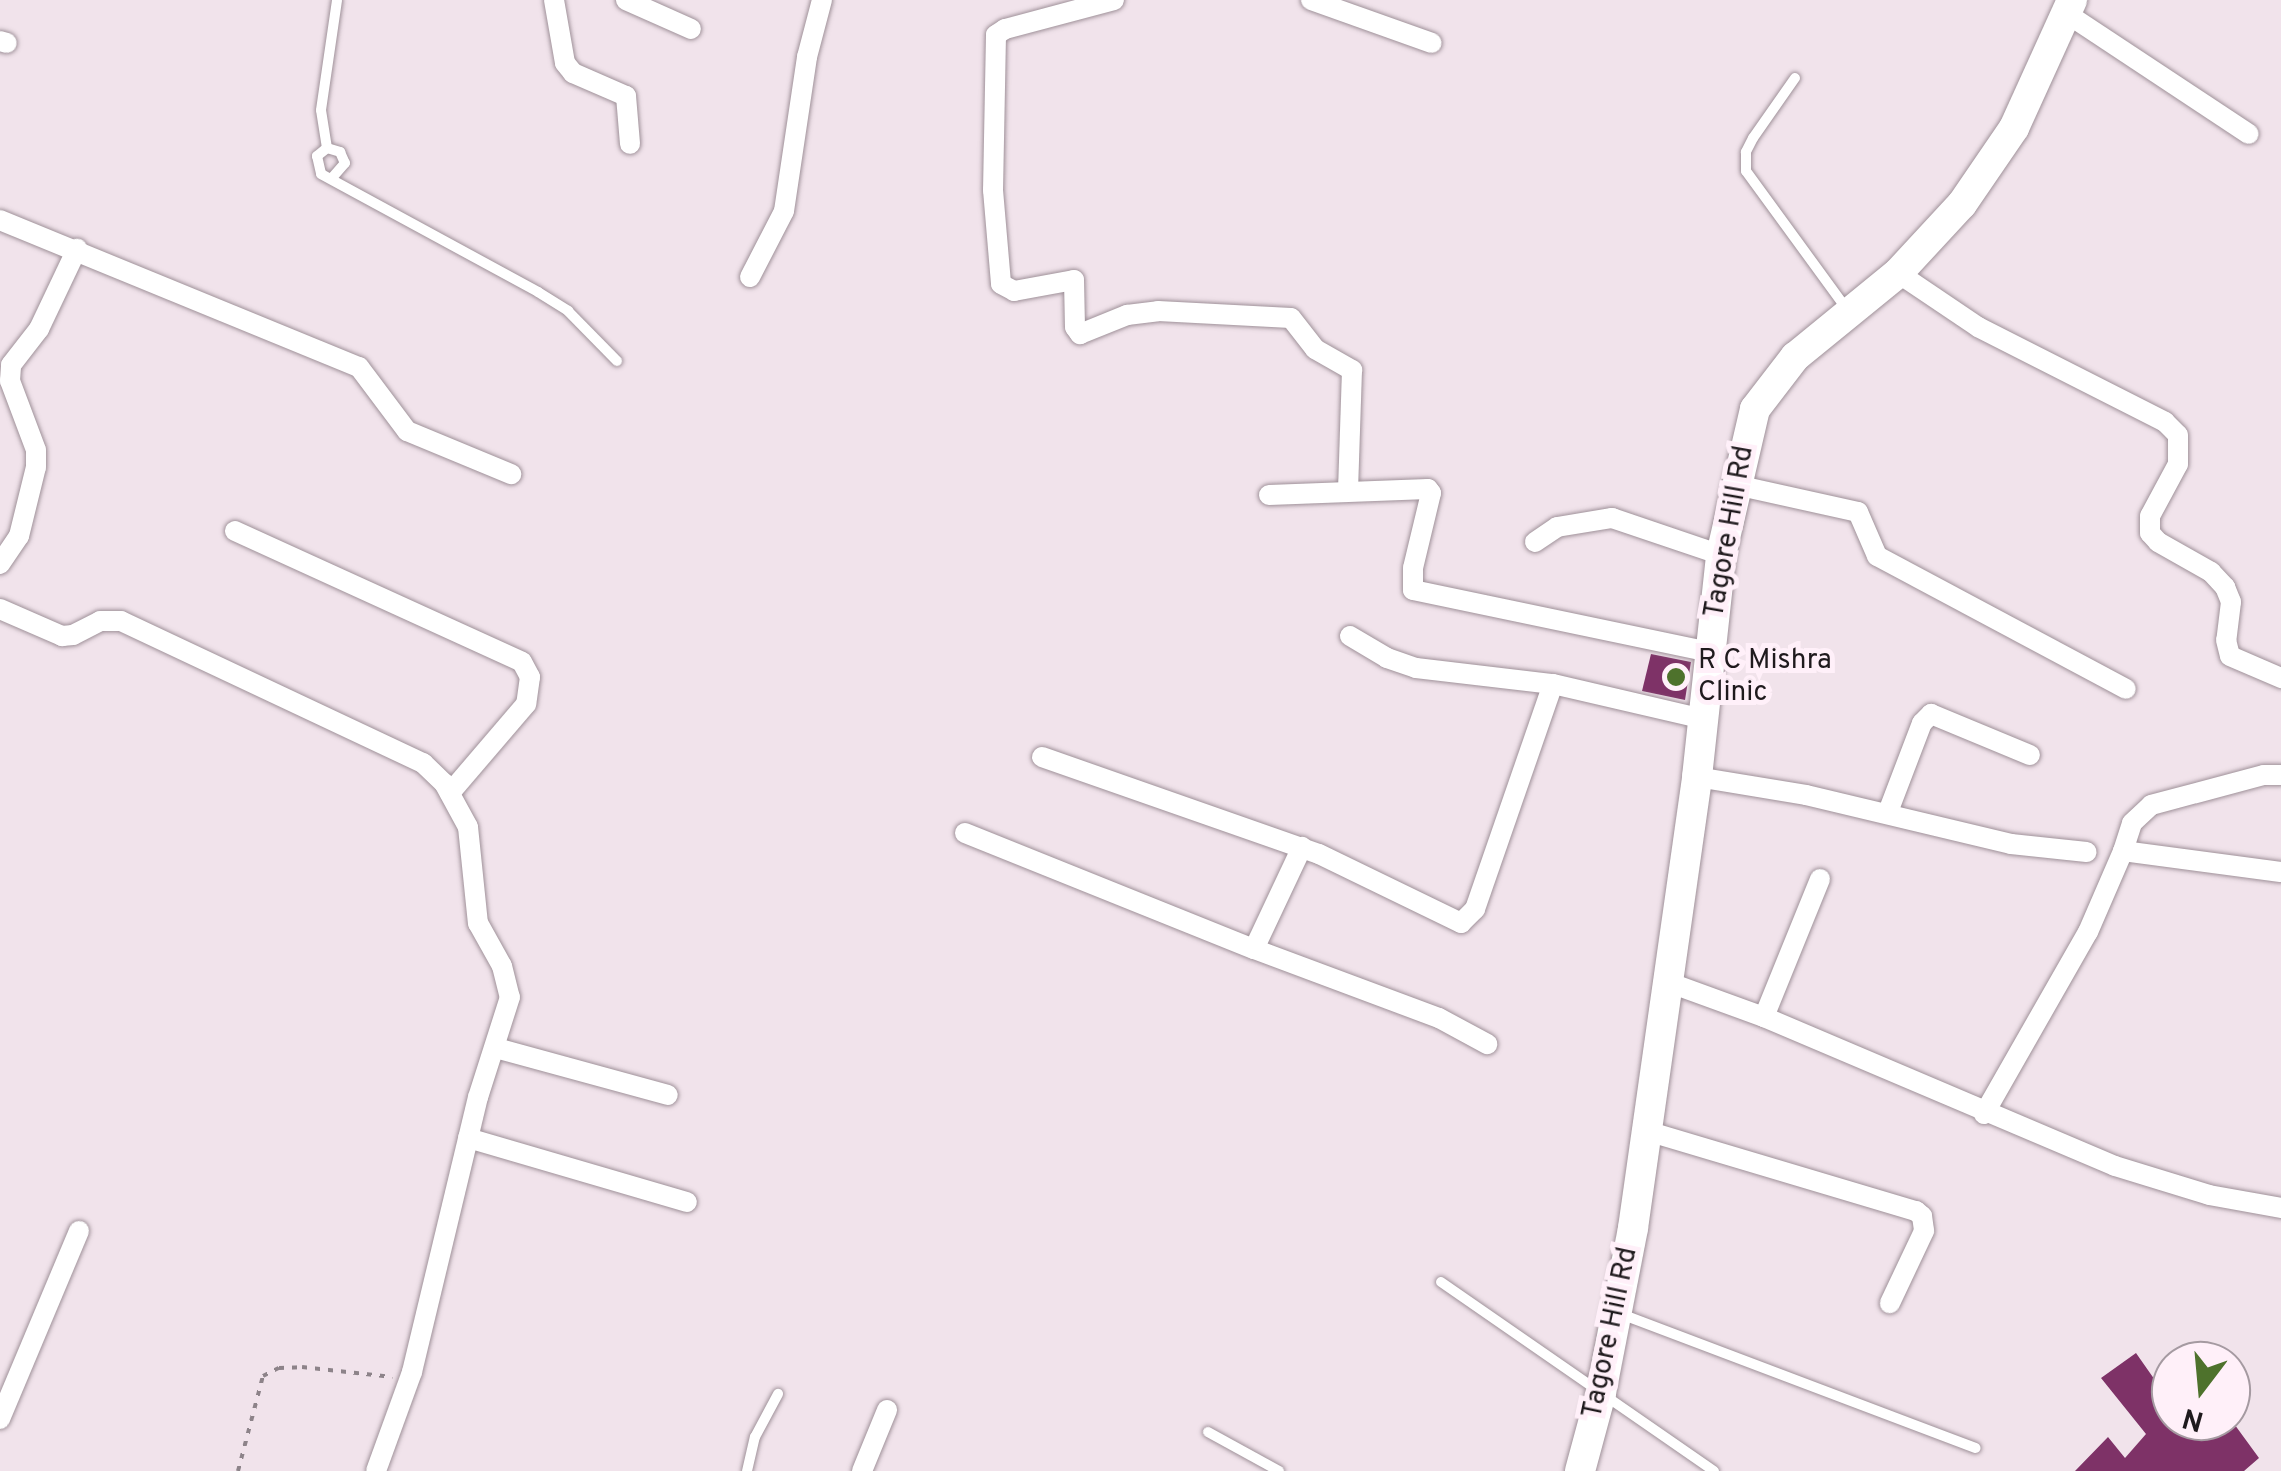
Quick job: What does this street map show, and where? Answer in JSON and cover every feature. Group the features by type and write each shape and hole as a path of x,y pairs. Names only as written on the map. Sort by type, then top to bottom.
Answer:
{"main road":[{"name":"Tagore Hill Rd","path":"1580,1471 1617,1313 1697,777 1722,555 1756,408 1795,357 1898,273 1962,204 2014,128 2069,6"}],"street":[{"path":"554,0 565,63 573,73 626,96 630,144"},
{"path":"626,0 690,29"},
{"path":"750,277 784,211 807,58 822,0"},
{"path":"1114,0 1004,29 996,35 993,190 1000,284 1014,292 1074,280 1075,327 1080,334 1127,315 1158,311 1291,318 1315,349 1352,370 1348,490"},
{"path":"1311,0 1432,42"},
{"path":"2069,6 2249,134"},
{"path":"0,220 359,367 407,431 511,474"},
{"path":"0,564 19,536 36,466 32,436 10,381 11,365 39,329 77,249"},
{"path":"1898,273 1954,314 2165,422 2178,435 2178,464 2150,516 2150,533 2158,542 2211,572 2225,587 2232,602 2226,640 2230,656 2281,678"},
{"path":"1736,485 1858,512 1878,556 2126,690"},
{"path":"1269,495 1348,490 1431,492 1413,568 1413,590 1710,652"},
{"path":"1536,542 1558,527 1612,518 1722,555"},
{"path":"235,530 522,662 530,677 526,704 452,797"},
{"path":"0,608 62,636 73,635 100,621 121,621 423,763 439,776 468,827 478,923 508,983 508,1010 468,1138 408,1382 376,1471"},
{"path":"1350,636 1387,658 1416,668 1553,684 1704,720"},
{"path":"1042,757 1302,848 1447,920 1467,922 1516,798 1553,684"},
{"path":"1888,812 1922,724 1931,714 2030,755"},
{"path":"1984,1114 2088,932 2132,823 2151,805 2264,775 2281,775"},
{"path":"1697,777 1888,812 2012,844 2087,852"},
{"path":"964,833 1254,949 1440,1018 1487,1044"},
{"path":"1254,949 1302,848"},
{"path":"2123,851 2281,872"},
{"path":"1764,1017 1820,880"},
{"path":"1665,981 1764,1017 1984,1114 2183,1188 2281,1208"},
{"path":"496,1048 668,1095"},
{"path":"1647,1131 1916,1211 1924,1222 1921,1240 1890,1303"},
{"path":"468,1138 687,1202"},
{"path":"0,1419 79,1230"},
{"path":"862,1471 887,1410"}],"lane":[{"path":"327,148 320,110 337,0"},
{"path":"1794,78 1753,138 1746,152 1746,171 1849,313"},
{"path":"327,148 317,156 316,168 568,311 617,361"},
{"path":"327,148 340,152 345,163 333,177"},
{"path":"1441,1282 1714,1471"},
{"path":"1617,1313 1976,1448"},
{"path":"747,1471 754,1436 778,1394"},
{"path":"1208,1432 1280,1471"}],"path":[{"path":"238,1471 263,1376 279,1368 336,1369 408,1382"}],"building":[{"path":"1651,654 1691,662 1685,700 1642,691"},
{"path":"2136,1353 2151,1374 2151,1441 2247,1441 2259,1458 2244,1471 2075,1471 2108,1437 2125,1458 2146,1434 2101,1378"}],"place":[{"name":"R C Mishra Clinic","path":"1676,677"}]}
